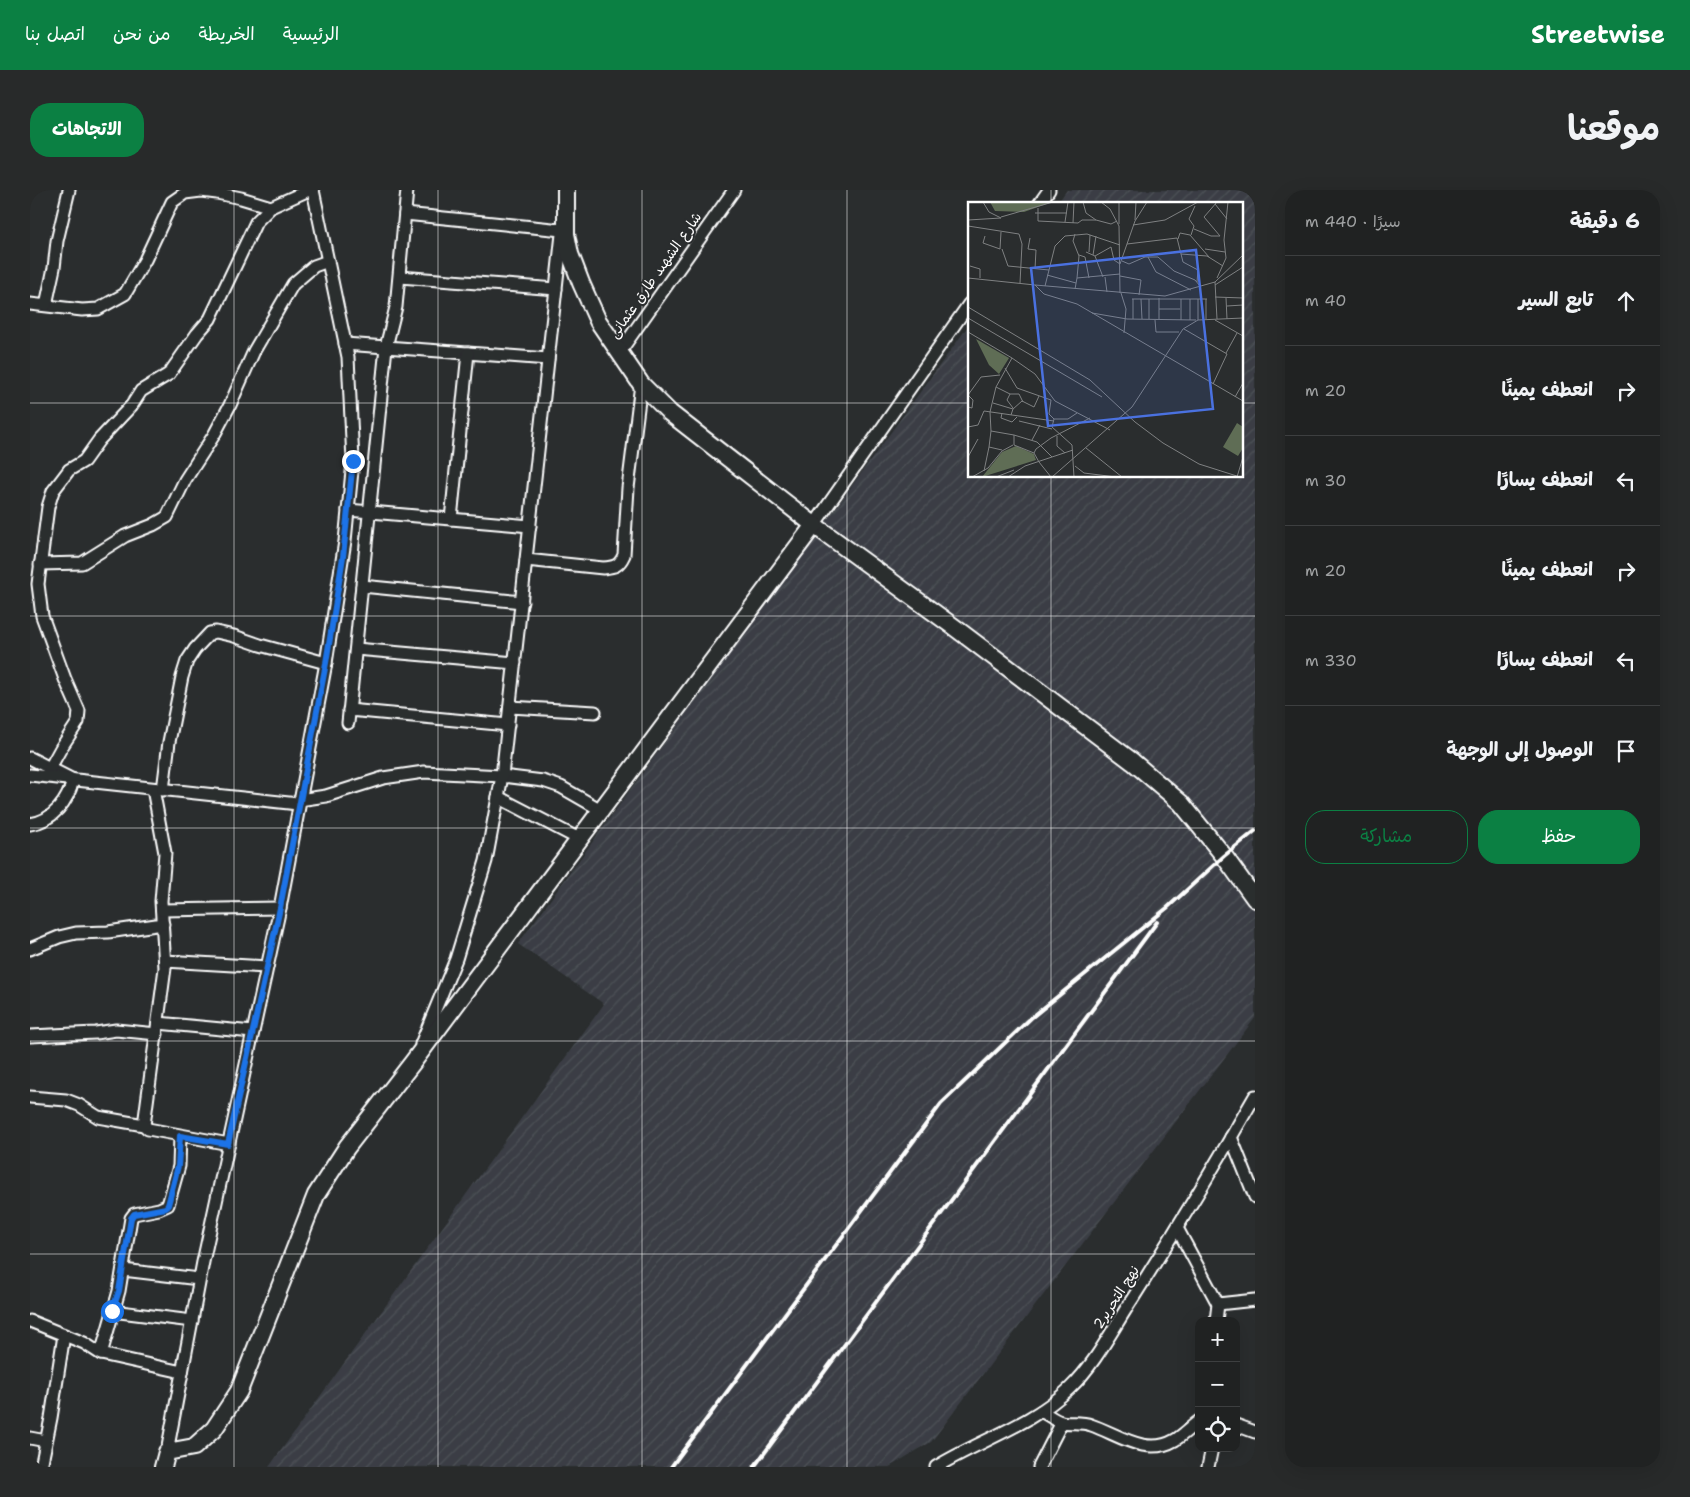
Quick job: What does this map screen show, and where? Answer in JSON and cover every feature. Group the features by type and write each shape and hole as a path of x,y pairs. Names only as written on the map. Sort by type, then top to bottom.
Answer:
{"street":[{"path":"46,305 54,268 57,241 69,190"},
{"path":"50,768 78,722 79,711 42,616 38,584 48,507 53,491 70,470 84,461 99,440 132,405 141,391 168,374 210,319 256,222 272,207 309,190"},
{"path":"165,1459 228,1144 280,908 326,663 343,557 353,461 348,357 313,190"},
{"path":"348,723 386,347 396,307 407,190"},
{"name":"شارع الشهىد طارق عثمانى","path":"619,353 734,190"},
{"path":"1040,202 1049,190"},
{"path":"30,304 82,310 98,309 125,294 145,260 172,202 185,194 201,191 217,193 272,207"},
{"path":"566,196 566,234 570,254 580,283 598,321 642,384 670,413 814,525 1134,762 1181,803 1255,899"},
{"path":"413,1062 456,959 486,861 502,776 566,196"},
{"path":"405,214 562,230"},
{"path":"40,564 82,563 125,536 153,525 166,517 185,480 226,412 254,351 293,284 314,266 328,260"},
{"path":"400,277 556,289"},
{"path":"165,1459 194,1447 214,1430 239,1391 316,1195 347,1147 413,1062 814,525 968,305"},
{"path":"345,344 548,359"},
{"path":"451,519 468,353"},
{"path":"526,560 603,568 615,567 620,563 624,555 629,478 642,384"},
{"path":"348,510 530,526"},
{"path":"362,586 522,602"},
{"path":"144,1125 165,962 161,901 165,853 158,789 182,677 187,662 195,649 210,632 216,632 326,663"},
{"path":"356,650 515,663"},
{"path":"510,707 595,712"},
{"path":"349,710 508,725"},
{"path":"30,758 73,780"},
{"path":"30,775 299,802 326,796 383,778 414,773 432,772 502,776 543,781 561,786 601,810"},
{"path":"30,824 39,823 51,816 66,799 73,780"},
{"path":"498,797 580,839"},
{"path":"162,910 280,908"},
{"path":"30,949 59,937 76,933 108,932 163,924"},
{"path":"165,962 267,967"},
{"path":"30,1036 158,1028 253,1032"},
{"name":"نهج التحرير2","path":"936,1467 949,1464 1010,1430 1041,1411 1070,1388 1095,1358 1177,1228 1255,1096"},
{"path":"30,1097 66,1100 79,1105 98,1117 144,1125 148,1129 180,1136 228,1144"},
{"path":"101,1354 119,1291 131,1218 134,1214 166,1208 168,1205 178,1166 180,1136"},
{"path":"1232,1137 1255,1197"},
{"path":"1177,1228 1218,1304 1216,1317"},
{"path":"123,1270 200,1279"},
{"path":"1218,1304 1255,1300"},
{"path":"112,1311 192,1320"},
{"path":"30,1321 84,1343 101,1354 182,1372"},
{"path":"41,1467 51,1418 64,1334"},
{"path":"1041,1411 1062,1422 1090,1424 1113,1435 1144,1446 1162,1446 1175,1440 1195,1424"},
{"path":"1039,1467 1062,1422"},
{"path":"1240,1426 1255,1432"},
{"path":"30,1438 46,1441"},
{"path":"1208,1467 1211,1452"}],"shaded area":[{"path":"1067,190 1255,190 1255,1018 931,1442 889,1467 269,1467 604,1004 518,944 968,326 968,478 1242,478 1242,202 1058,202"}],"railway":[{"path":"671,1467 941,1104 1031,1018 1167,908 1224,856 1255,831"},
{"path":"754,1467 1157,922"}],"route":[{"path":"112,1311 119,1291 131,1218 134,1214 166,1208 168,1205 178,1166 180,1136 228,1144 280,908 298,804 326,663 343,557 353,461"}]}
